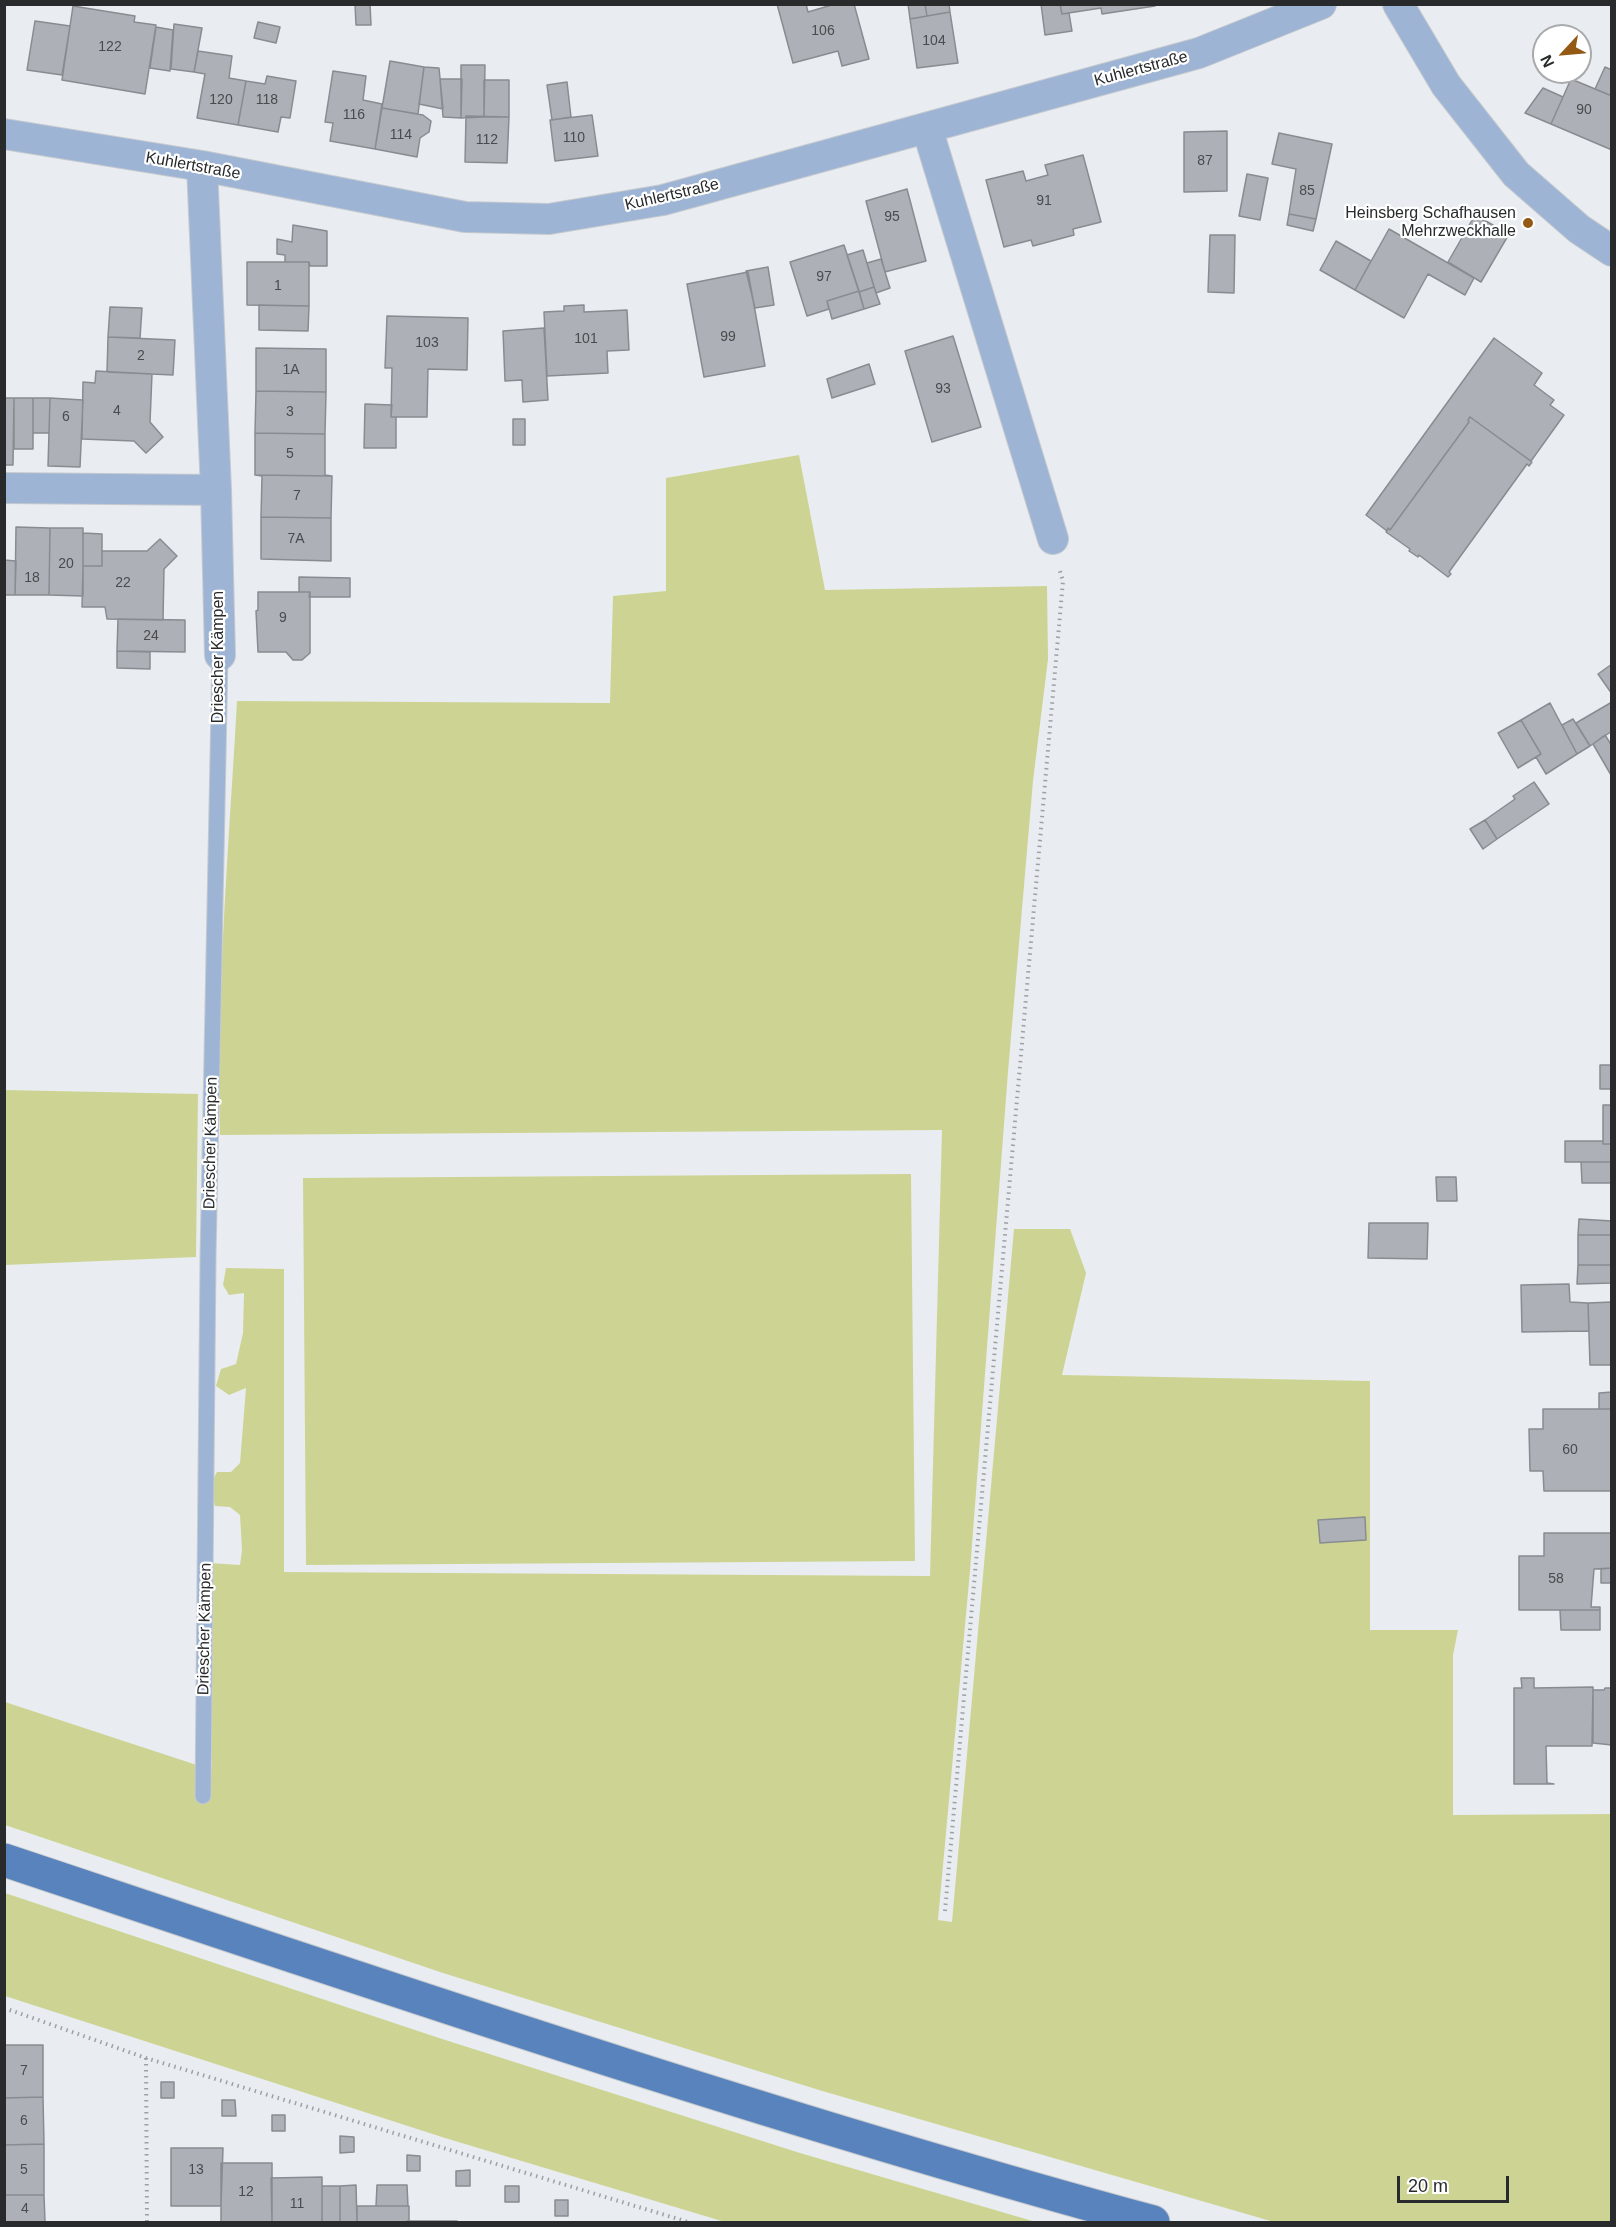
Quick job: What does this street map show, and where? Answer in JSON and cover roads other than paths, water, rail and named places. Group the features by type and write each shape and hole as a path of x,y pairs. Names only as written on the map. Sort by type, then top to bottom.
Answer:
{"main road":[{"path":"4,1860 436,2004 801,2120 1153,2223"}],"street":[{"name":"Kuhlertstraße","path":"4,134 202,166 465,217 549,219 663,200 1199,53 1321,4"},
{"path":"1398,4 1446,85 1516,174 1579,229 1611,251"},
{"path":"927,128 1053,539"},
{"name":"Driescher Kämpen","path":"202,166 216,490 220,655"},
{"path":"4,488 216,490"}],"lane":[{"name":"Driescher Kämpen","path":"203,1796 208,1257 220,655"}],"place":[{"name":"Heinsberg Schafhausen Mehrzweckhalle","path":"1528,223"}]}
